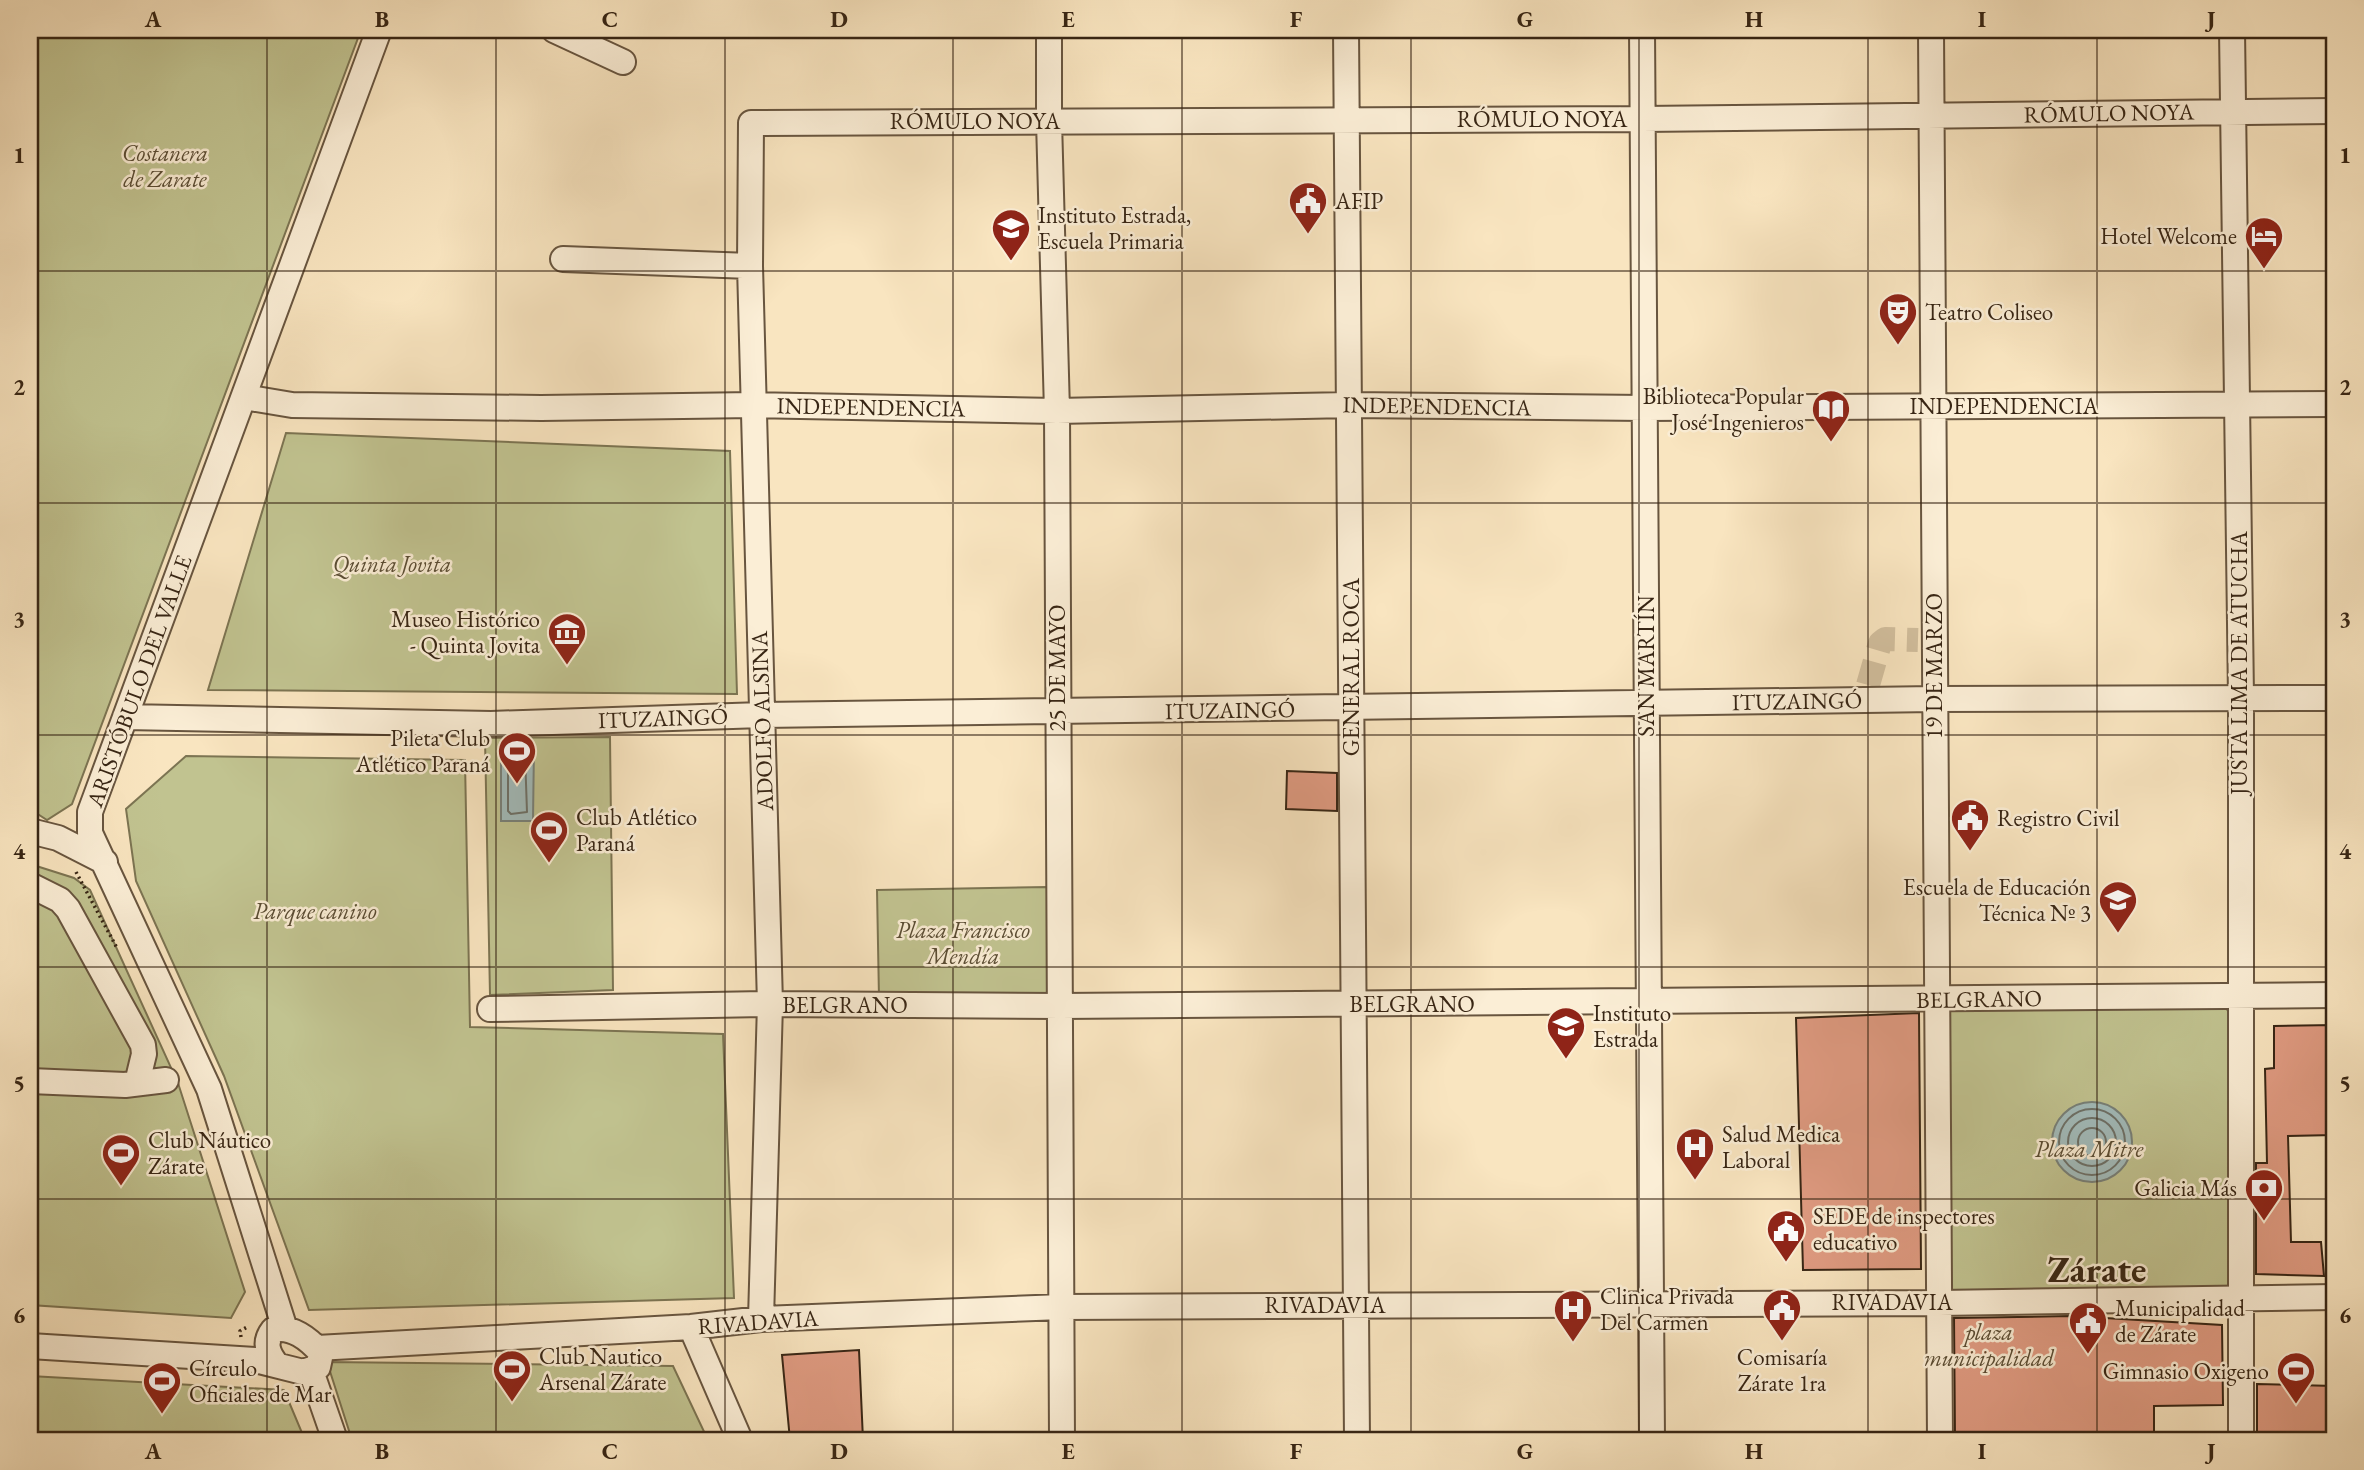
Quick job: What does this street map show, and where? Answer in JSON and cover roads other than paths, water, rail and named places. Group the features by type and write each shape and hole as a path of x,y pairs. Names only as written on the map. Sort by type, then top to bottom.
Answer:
{"street":[{"name":"ARISTÓBULO DEL VALLE","path":"276,1333 209,1089 90,833 92,803 379,30"},
{"path":"554,30 623,62"},
{"name":"25 DE MAYO","path":"1049,30 1057,411 1062,1440"},
{"name":"GENERAL ROCA","path":"1346,30 1357,1440"},
{"name":"SAN MARTÍN","path":"1642,30 1652,1440"},
{"name":"19 DE MARZO","path":"1931,30 1934,407 1926,640 1934,699 1940,1440"},
{"name":"JUSTA LIMA DE ATUCHA","path":"2232,30 2241,697 2241,1440"},
{"name":"RÓMULO NOYA","path":"751,123 1643,119 2232,110 2334,111"},
{"name":"ADOLFO ALSINA","path":"751,123 750,266 770,1004 761,1319"},
{"path":"564,259 750,266"},
{"name":"INDEPENDENCIA","path":"244,397 292,405 435,404 541,408 754,405 1057,411 1349,405 1645,408 2334,404"},
{"name":"ITUZAINGÓ","path":"125,717 491,724 762,715 1647,704 1866,693 1934,699 2334,698"},
{"path":"58,838 77,823 92,803"},
{"path":"30,831 58,838 105,862"},
{"path":"30,885 60,900 68,909 143,1045 144,1054 137,1083"},
{"name":"BELGRANO","path":"490,1009 770,1004 1061,1006 2334,995"},
{"path":"30,1081 137,1083 166,1080"},
{"name":"RIVADAVIA","path":"30,1346 243,1359 303,1372 314,1359 761,1319 1062,1307 1940,1303 2334,1297"},
{"path":"691,1327 740,1440"},
{"path":"30,1332 241,1345 253,1344 291,1329 314,1359 335,1440"},
{"path":"276,1333 269,1354 277,1365"}],"water":[{"name":"Pileta Club Atlético Paraná","path":"534,746 533,821 501,821 501,748"},
{"path":"2092,1102 2107,1105 2120,1114 2129,1127 2132,1142 2129,1157 2120,1170 2107,1179 2092,1182 2077,1179 2064,1170 2055,1157 2052,1142 2055,1127 2064,1114 2077,1105"}],"tunnel":[{"path":"1868,685 1880,643 1885,639 1918,640"}],"place":[{"name":"AFIP","path":"1308,235"},
{"name":"Instituto Estrada, Escuela Primaria","path":"1011,262"},
{"name":"Hotel Welcome","path":"2264,270"},
{"name":"Teatro Coliseo","path":"1898,346"},
{"name":"Biblioteca Popular José Ingenieros","path":"1831,443"},
{"name":"Museo Histórico - Quinta Jovita","path":"567,666"},
{"name":"Pileta Club Atlético Paraná","path":"517,785"},
{"name":"Registro Civil","path":"1970,852"},
{"name":"Club Atlético Paraná","path":"549,864"},
{"name":"Escuela de Educación Técnica Nº 3","path":"2118,934"},
{"name":"Instituto Estrada","path":"1566,1060"},
{"name":"Salud Medica Laboral","path":"1695,1181"},
{"name":"Club Náutico Zárate","path":"121,1187"},
{"name":"Galicia Más","path":"2264,1222"},
{"name":"SEDE de inspectores educativo","path":"1786,1263"},
{"name":"Comisaría Zárate 1ra","path":"1782,1342"},
{"name":"Clinica Privada Del Carmen","path":"1573,1343"},
{"name":"Municipalidad de Zárate","path":"2088,1355"},
{"name":"Club Nautico Arsenal Zárate","path":"512,1403"},
{"name":"Gimnasio Oxigeno","path":"2296,1405"},
{"name":"Círculo Oficiales de Mar","path":"162,1415"}],"district":[{"name":"Zárate","path":"2097,1269"}],"park label":[{"name":"Costanera de Zarate","path":"165,166"},
{"name":"Quinta Jovita","path":"392,564"},
{"name":"Parque canino","path":"315,911"},
{"name":"Plaza Francisco Mendía","path":"963,943"},
{"name":"Plaza Mitre","path":"2089,1149"},
{"name":"plaza municipalidad","path":"1989,1345"}]}
